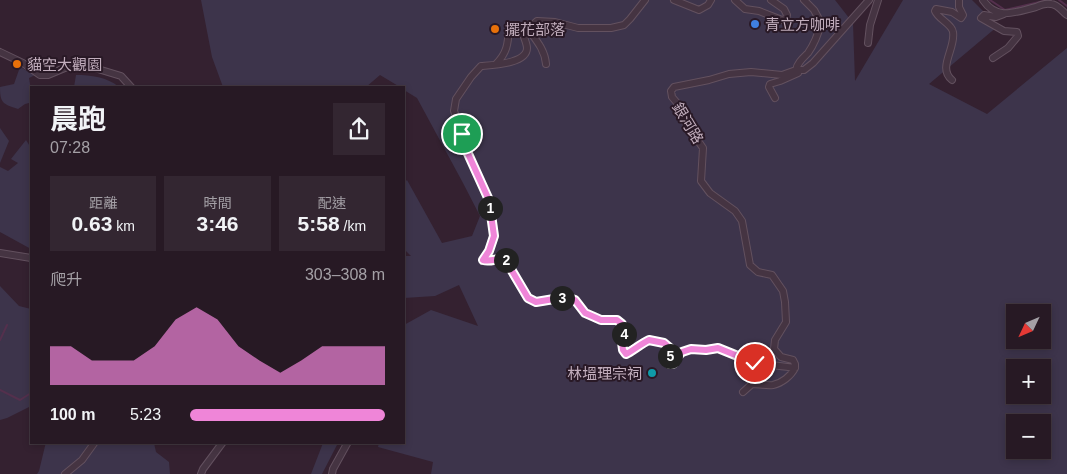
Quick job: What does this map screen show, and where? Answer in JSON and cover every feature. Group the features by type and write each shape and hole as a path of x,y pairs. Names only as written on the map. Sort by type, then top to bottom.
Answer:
{"street":[{"path":"645,0 624,25 611,28 578,28 555,22 537,21 528,29 524,37 527,49 525,55 515,61 481,66 456,99 454,111 465,147 489,200 494,236 489,251 483,260 505,259 528,298 536,302 566,297 575,300 585,313 601,320 617,320 622,324 624,331 622,342 623,350 626,354 649,340 664,343 670,348 668,363 670,364 673,364 682,352 691,349 706,350 718,348 755,363 795,368 787,378 772,385 752,384 743,392"},
{"path":"674,0 699,10 708,5 710,0"},
{"path":"734,0 745,9 759,11 782,20 786,19 787,15 784,10 772,0"},
{"path":"796,70 797,65 818,38 821,23 814,10 804,0"},
{"path":"775,98 769,87 770,84 804,70 813,64 869,0"},
{"path":"868,43 870,25 878,0"},
{"path":"952,80 946,73 946,61 952,46 953,32 936,15 935,11 936,9 952,12 961,18 963,15 959,0"},
{"path":"983,0 993,11 1004,14"},
{"path":"993,58 1008,48 1018,36 1017,32 1004,31 981,18 984,16 996,17 1057,2 1067,14"},
{"path":"496,64 504,56 509,28"},
{"path":"528,29 539,44 546,64"},
{"path":"0,52 22,62 40,75 48,75 72,65 88,66 121,76 130,86"},
{"name":"銀河路","path":"795,368 793,360 781,357 774,349 775,340 786,322 783,291 772,275 758,272 750,265 742,221 735,211 710,193 701,181 703,148 682,119 678,104 672,97 671,91 674,87 729,74 751,72 782,75 796,70 804,70"},
{"path":"0,253 30,258"},
{"path":"65,474 82,460 94,444"},
{"path":"201,474 222,444"},
{"path":"332,474 347,444"}],"shaded area":[{"path":"201,0 835,0 853,23 855,81 903,0 972,0 998,26 929,84 987,114 1067,48 1067,474 431,474 433,462 378,447 379,444 405,444 405,324 431,310 478,326 459,285 435,296 405,298 405,256 411,256 405,250 405,182 407,180 442,243 472,236 480,216 417,98 405,91 405,86 398,86 380,75 367,86 223,86 212,57"},
{"path":"20,67 35,75 29,78 30,106 29,103 25,104 18,109 3,102 0,87 14,84"},
{"path":"76,75 87,75 99,77 117,86 74,86"},
{"path":"0,128 9,141 0,163"},
{"path":"26,140 30,146 30,248 0,232 0,167 8,171 18,163 11,159"},
{"path":"0,286 19,306 30,309 30,406 0,420"},
{"path":"46,444 154,444 156,452 169,462 170,474 37,474"},
{"path":"323,444 337,444 322,474 311,474"}],"waterway":[{"path":"990,0 1005,10 1048,0"},
{"path":"1059,0 1067,6"},
{"path":"0,340 7,325"},
{"path":"0,390 20,400 30,394"}],"place":[{"name":"青立方咖啡","path":"755,24"},
{"name":"擺花部落","path":"495,29"},
{"name":"貓空大觀園","path":"17,64"},
{"name":"林塭理宗祠","path":"652,373"}],"route":[{"path":"462,134 465,147 489,200 494,236 489,251 483,260 505,259 528,298 536,302 566,297 575,300 585,313 601,320 617,320 622,324 624,331 622,342 623,350 626,354 649,340 664,343 670,348 668,363 670,364 673,364 682,352 691,349 706,350 718,348 755,363"}]}
